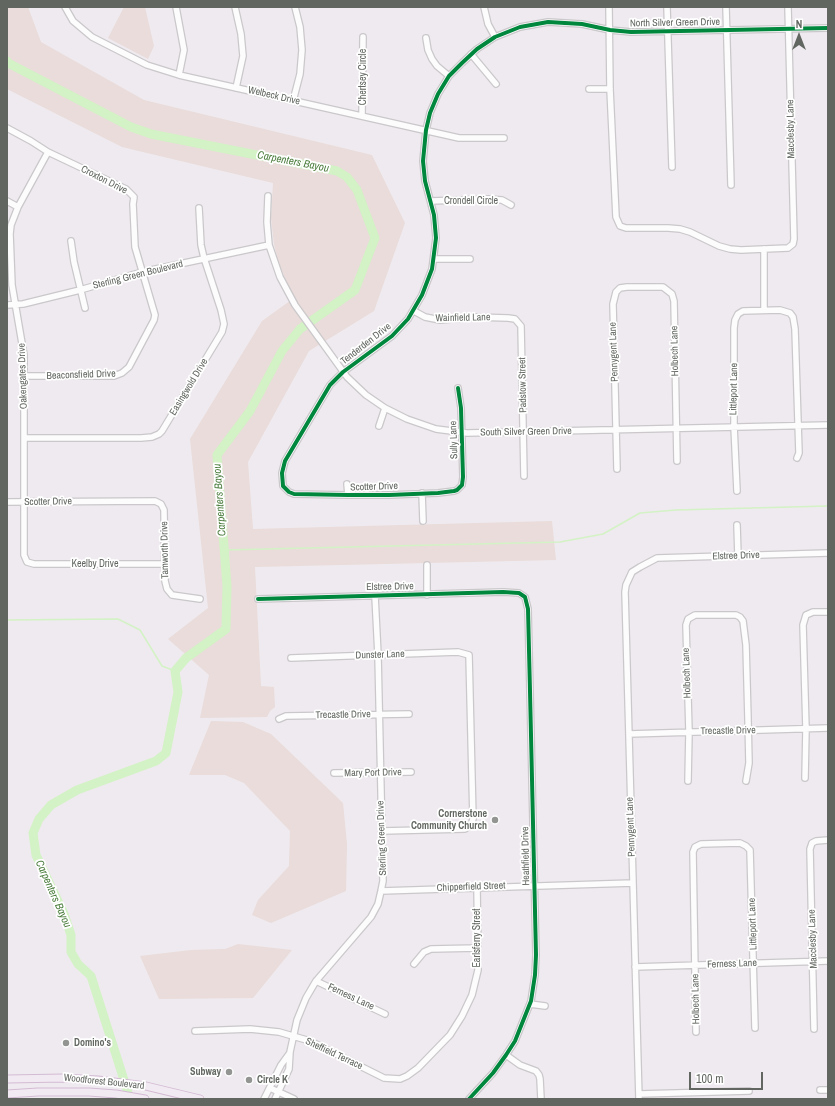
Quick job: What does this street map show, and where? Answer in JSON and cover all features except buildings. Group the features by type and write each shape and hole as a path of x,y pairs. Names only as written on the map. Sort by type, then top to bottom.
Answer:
{"main road":[{"name":"Woodforest Boulevard","path":"7,1079 64,1078 112,1082 146,1086 171,1096 200,1099"},
{"name":"Woodforest Boulevard","path":"7,1094 63,1092 116,1094 145,1099"}],"street":[{"name":"Welbeck Drive","path":"65,7 73,21 92,36 147,65 179,75 459,138 504,138"},
{"path":"176,7 184,50 179,75"},
{"path":"235,7 241,34 243,56 236,88"},
{"path":"293,101 300,74 302,50 300,27 295,7"},
{"path":"484,7 488,24 495,37"},
{"path":"609,7 610,89 616,216 620,226 626,228 674,228 690,232 725,248 742,250 764,249 764,310 785,310 793,317 796,329 799,453 797,458"},
{"path":"668,7 672,167"},
{"path":"726,7 731,185"},
{"name":"Macclesby Lane","path":"764,249 788,248 793,244 794,239 788,7"},
{"name":"North Silver Green Drive","path":"523,26 548,22 562,22 631,32 828,28"},
{"name":"Tenderden Drive","path":"290,493 283,486 282,467 330,385 343,372 392,336 414,311 429,280 434,259 435,226 425,181 423,161 426,130 434,103 449,76 471,54 495,37 523,26"},
{"name":"Chertsey Circle","path":"362,116 363,37"},
{"path":"426,38 428,50 432,59 437,66 449,76"},
{"path":"471,54 496,84"},
{"path":"589,89 610,89"},
{"name":"Croxton Drive","path":"7,128 48,152 130,192 134,197 135,247 142,272"},
{"name":"Oakengates Drive","path":"27,562 24,555 24,355 12,285 10,234 11,225 18,207 48,152"},
{"name":"South Silver Green Drive","path":"268,196 267,222 269,245 280,278 295,305 343,372 362,391 385,408 418,424 436,429 461,432 524,432 828,425"},
{"name":"Crondell Circle","path":"430,201 493,199 502,200 511,205"},
{"path":"7,201 18,207"},
{"name":"Easingwold Drive","path":"24,438 141,438 152,437 162,432 222,332 224,324 222,310 201,245 199,208"},
{"path":"71,241 74,262 85,308"},
{"name":"Sterling Green Boulevard","path":"7,306 80,290 142,272 269,245"},
{"path":"434,259 470,259"},
{"name":"Beaconsfield Drive","path":"24,376 114,376 122,373 129,367 154,320 155,315 142,272"},
{"name":"Pennygent Lane","path":"617,469 614,297 620,288 627,287 657,286 663,287 669,291"},
{"name":"Holbech Lane","path":"669,291 672,294 674,301 677,461"},
{"name":"Littleport Lane","path":"737,491 734,426 735,320 738,314 743,310 764,310"},
{"name":"Wainfield Lane","path":"414,311 426,317 440,320 474,317 515,319"},
{"name":"Padstow Street","path":"515,319 521,326 524,476"},
{"name":"Sully Lane","path":"458,388 461,408 463,481 458,489"},
{"path":"379,426 385,408"},
{"path":"347,484 348,495"},
{"name":"Scotter Drive","path":"290,493 348,495 422,494 454,491 458,489"},
{"path":"422,494 423,521"},
{"name":"Scotter Drive","path":"7,502 155,501 161,504"},
{"name":"Tamworth Drive","path":"161,504 164,510 164,581 172,595 200,599"},
{"path":"738,525 738,556"},
{"name":"Elstree Drive","path":"645,564 657,558 828,553"},
{"name":"Keelby Drive","path":"27,562 34,564 164,564"},
{"name":"Pennygent Lane","path":"639,1096 625,592 626,585 632,572 645,564"},
{"path":"427,565 427,594"},
{"name":"Elstree Drive","path":"258,599 503,592 519,593 523,595"},
{"name":"Heathfield Drive","path":"469,1099 493,1073 506,1055 520,1030 530,1004 536,968 528,617 527,602 523,595"},
{"name":"Sterling Green Drive","path":"275,1099 289,1069 290,1052 301,1009 316,981 371,916 378,904 382,891 378,655 375,596"},
{"path":"805,778 806,729 803,625 806,615 812,612 828,612"},
{"name":"Holbech Lane","path":"688,782 689,732 685,634 688,619 695,615 729,615 740,617 743,621 745,633 748,731"},
{"name":"Dunster Lane","path":"291,658 458,652 469,655 473,819 471,825 465,829 382,831"},
{"name":"Trecastle Drive","path":"279,720 286,716 409,714"},
{"name":"Trecastle Drive","path":"629,734 828,728"},
{"path":"746,781 749,764 748,731"},
{"name":"Mary Port Drive","path":"334,773 411,772"},
{"name":"Macclesby Lane","path":"814,1029 810,849 812,843 816,841 828,840"},
{"name":"Holbech Lane","path":"696,1032 693,852 695,847 701,844 740,843 746,846"},
{"name":"Littleport Lane","path":"746,846 750,850 755,1028"},
{"name":"Chipperfield Street","path":"382,891 633,883"},
{"name":"Earlsferry Street","path":"400,1079 413,1073 450,1035 462,1016 472,995 478,970 477,887"},
{"path":"414,964 424,952 431,949 478,948"},
{"name":"Ferness Lane","path":"636,967 828,962"},
{"name":"Ferness Lane","path":"316,981 385,1014"},
{"path":"530,1004 545,1006"},
{"name":"Sheffield Terrace","path":"195,1031 250,1029 279,1032 310,1041 384,1078 400,1079"},
{"name":"Sterling Green Drive","path":"264,1099 281,1065 290,1052"},
{"path":"506,1055 520,1065 536,1071 540,1079 541,1099"},
{"path":"270,1088 294,1099"},
{"path":"820,1090 828,1090"},
{"path":"639,1096 749,1091"}],"shaded area":[{"path":"7,7 28,7 41,42 144,100 372,155 405,223 374,311 309,351 248,462 253,529 552,521 556,560 255,567 261,686 274,687 275,707 270,711 267,717 200,718 209,675 168,639 208,608 190,439 262,321 294,298 278,262 274,244 271,218 273,183 122,147 7,89"},
{"path":"124,7 145,7 154,46 148,59 108,38"},
{"path":"211,721 243,722 271,734 343,803 347,844 346,891 271,923 252,915 258,900 289,866 290,831 244,783 225,775 189,775"},
{"path":"238,944 292,950 253,998 159,999 140,956 191,950 225,949"}],"waterway":[{"name":"Carpenters Bayou","path":"7,61 8,63 131,127 151,134 337,171 347,177 357,190 375,238 355,290 300,329 282,351 250,411 217,455 227,586 226,629 186,658 175,671 178,692 166,753 156,761 77,790 51,805 39,819 33,833 36,855 64,914 71,935 71,952 78,964 91,976 130,1099"},
{"path":"224,550 560,542 603,534 640,513 676,510 828,506"},
{"path":"7,620 118,619 140,630 162,666 175,671"}],"cycle path":[{"path":"458,388 461,408 463,477 462,485 457,490 438,493 389,495 294,494 289,492 283,486 282,473 285,461 330,385 343,372 392,336 408,319 422,295 432,269 436,238 434,215 425,181 423,161 426,130 430,113 438,94 449,76 462,63 477,49 495,37 520,27 548,22 582,24 610,30 631,32 828,28"},
{"path":"258,599 503,592 519,593 525,597 528,609 536,955 535,975 531,1001 515,1041 493,1073 469,1099"}],"place":[{"name":"Cornerstone Community Church","path":"495,820"},
{"name":"Domino's","path":"66,1043"},
{"name":"Subway","path":"229,1072"},
{"name":"Circle K","path":"249,1080"}]}
